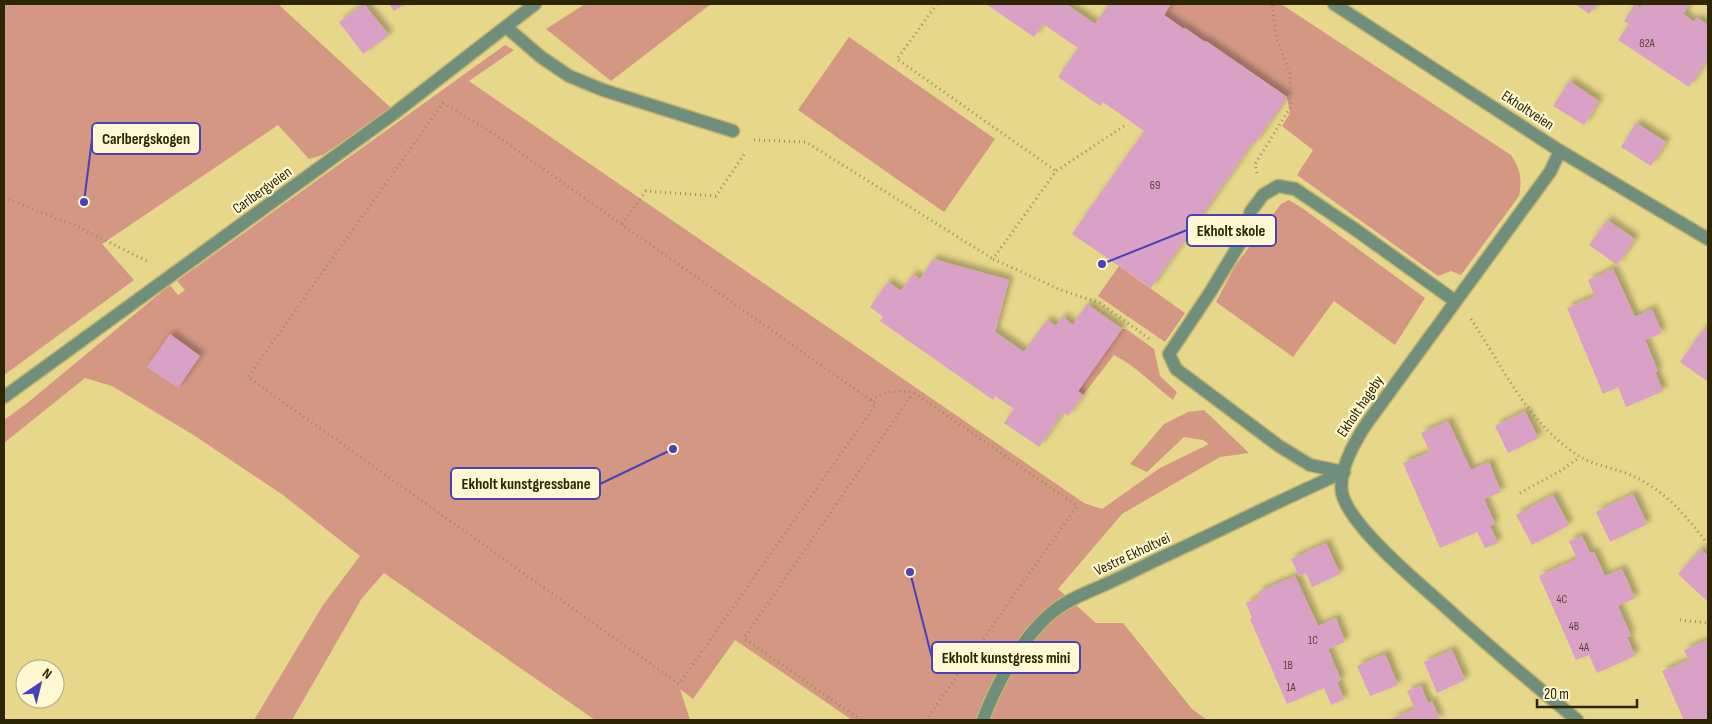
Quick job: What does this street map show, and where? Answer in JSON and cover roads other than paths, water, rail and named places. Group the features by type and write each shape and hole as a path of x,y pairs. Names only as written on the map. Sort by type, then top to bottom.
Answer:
{"street":[{"name":"Carlbergveien","path":"4,397 396,112 535,4"},
{"name":"Ekholtveien","path":"1334,4 1560,150 1708,239"},
{"path":"506,27 541,58 569,76 603,90 733,131"},
{"name":"Ekholt hageby","path":"1560,150 1550,172 1367,423 1351,449 1344,472 1342,493 1352,516 1392,560 1576,720"},
{"path":"1344,472 1310,465 1279,446 1176,369 1169,354 1240,243 1251,211 1263,195 1278,186 1295,189 1455,301"},
{"name":"Vestre Ekholtvei","path":"982,720 1009,667 1034,631 1050,614 1075,597 1205,538 1297,492 1344,472"}],"place":[{"name":"Carlbergskogen","path":"84,202"},
{"name":"Ekholt skole","path":"1102,264"},
{"name":"Ekholt kunstgressbane","path":"673,449"},
{"name":"Ekholt kunstgress mini","path":"910,572"}]}
